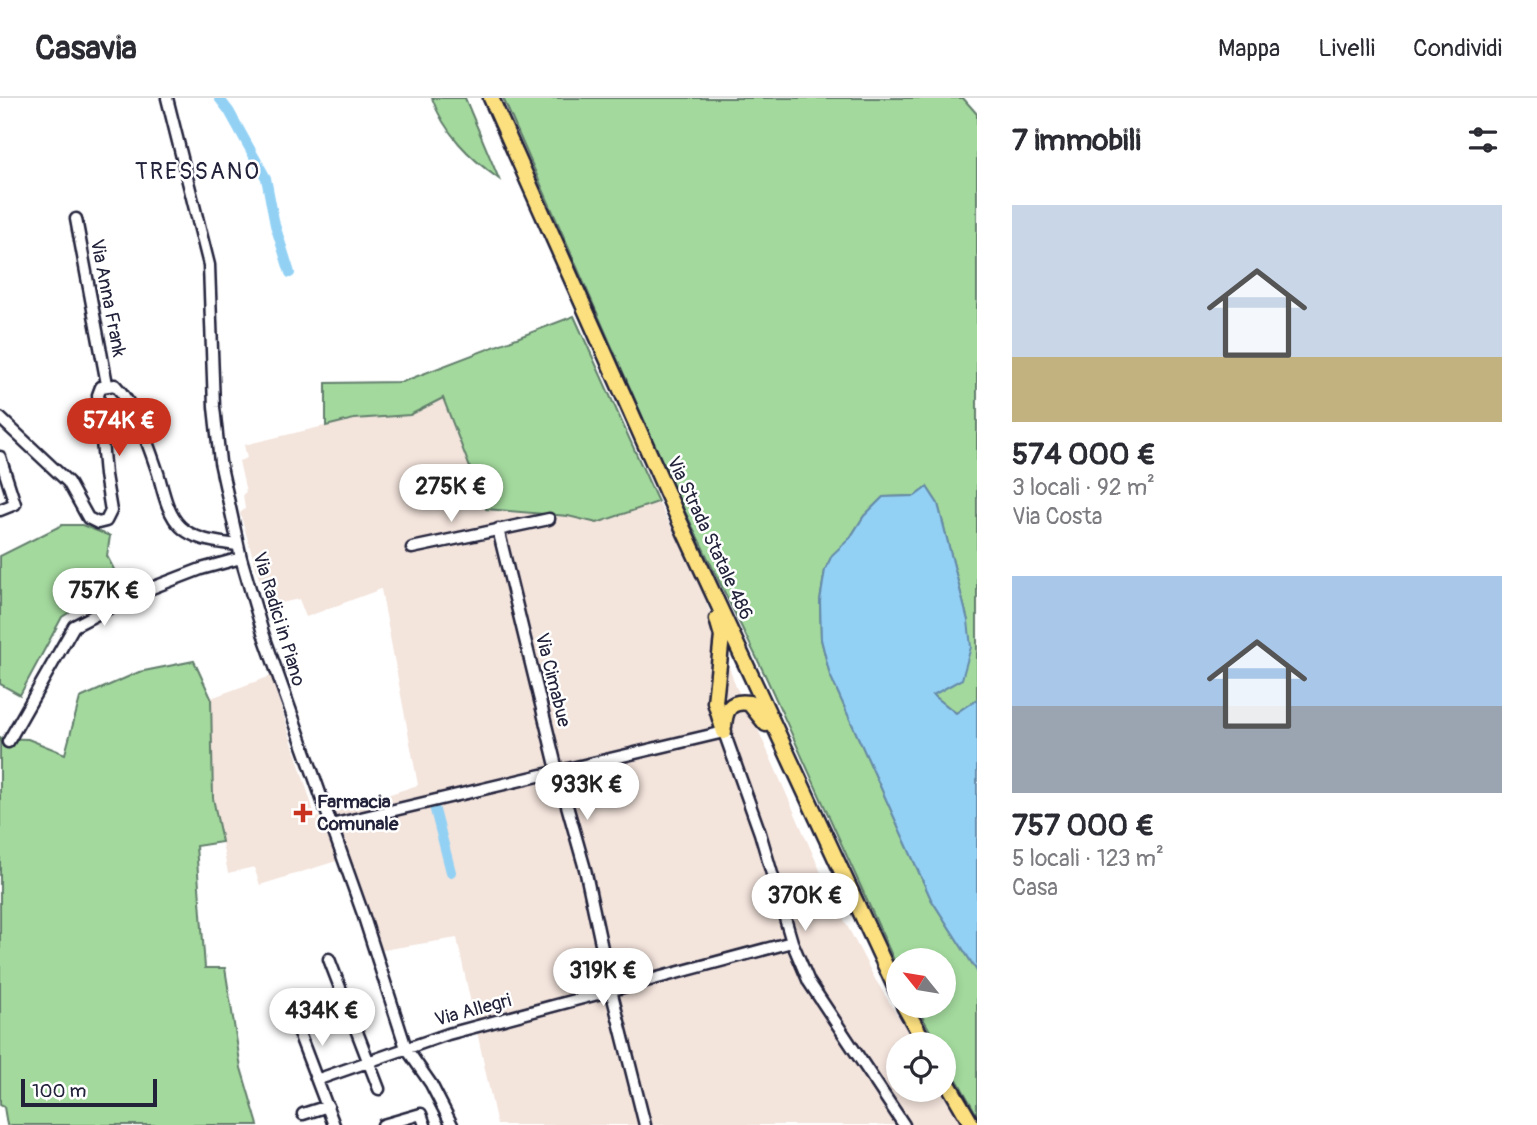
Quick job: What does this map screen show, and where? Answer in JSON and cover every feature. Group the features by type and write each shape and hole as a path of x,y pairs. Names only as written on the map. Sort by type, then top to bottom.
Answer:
{"main road":[{"name":"Via Strada Statale 486","path":"491,98 699,565 886,967"},
{"path":"699,565 702,587 722,636 715,702 724,732"},
{"path":"724,732 726,712 731,705 739,701 749,703 764,719 778,748 801,784"},
{"path":"956,1097 972,1125"}],"street":[{"name":"Via Radici in Piano","path":"167,98 209,265 215,417 220,462 237,545 262,633 363,914 406,1048 431,1084 452,1125"},
{"name":"Via Anna Frank","path":"76,219 107,384"},
{"path":"0,418 68,482 88,518 98,523 106,521 111,511 98,395 107,384 115,385 123,394 151,451 170,510 180,527 194,536 237,545"},
{"path":"0,457 15,504 0,510"},
{"path":"411,548 549,519"},
{"name":"Via Cimabue","path":"498,528 558,774 585,869 611,990 645,1125"},
{"path":"8,742 74,626 136,594 201,569 241,558"},
{"path":"331,825 558,774 724,732 760,833 792,942 809,982 904,1125"},
{"name":"Via Allegri","path":"319,1079 447,1034 792,942"},
{"path":"330,959 379,1089"},
{"path":"297,1028 319,1079 334,1125"},
{"path":"303,1114 328,1106"},
{"path":"383,1125 421,1114 425,1125"}],"shaded area":[{"path":"442,398 568,516 597,523 658,502 697,576 736,687 759,732 830,893 886,997 886,1018 899,1018 908,1032 886,1032 886,1102 951,1102 964,1125 497,1125 457,938 382,950 349,857 260,885 254,867 228,873 213,798 211,698 271,676 316,818 418,785 381,589 306,617 299,599 267,606 240,513 245,509 243,494 246,492 239,461 247,458 244,445 354,419 410,415"}],"green space":[{"path":"432,98 465,98 499,179 459,144 443,122"},
{"path":"503,98 963,98 977,114 977,699 956,713 932,694 968,621 938,504 927,487 915,496 883,497 864,516 850,538 832,556 825,570 820,601 821,639 830,675 931,899 977,971 977,1115 956,1078 956,1032 931,1032 923,1018 956,1018 956,948 888,948 765,675 675,491"},
{"path":"574,316 658,502 597,523 568,516 486,509 443,398 410,415 354,419 326,426 326,383 402,382"},
{"path":"62,525 82,525 110,536 107,556 120,581 62,617 20,695 0,684 0,556"},
{"path":"194,661 211,698 213,798 222,842 196,846 205,968 225,968 241,1068 258,1125 7,1125 4,1107 0,1105 0,738 28,739 65,754 80,698 139,672"}],"water":[{"path":"927,487 938,504 968,621 971,647 962,679 933,695 956,713 977,699 977,971 931,899 830,675 821,639 820,601 825,570 832,555 850,538 864,516 883,497 915,496"}],"waterway":[{"path":"219,98 266,178 275,225 290,273"},
{"path":"435,810 451,872"}],"place":[{"name":"Farmacia Comunale","path":"303,813"}],"district":[{"name":"TRESSANO","path":"198,171"}]}
